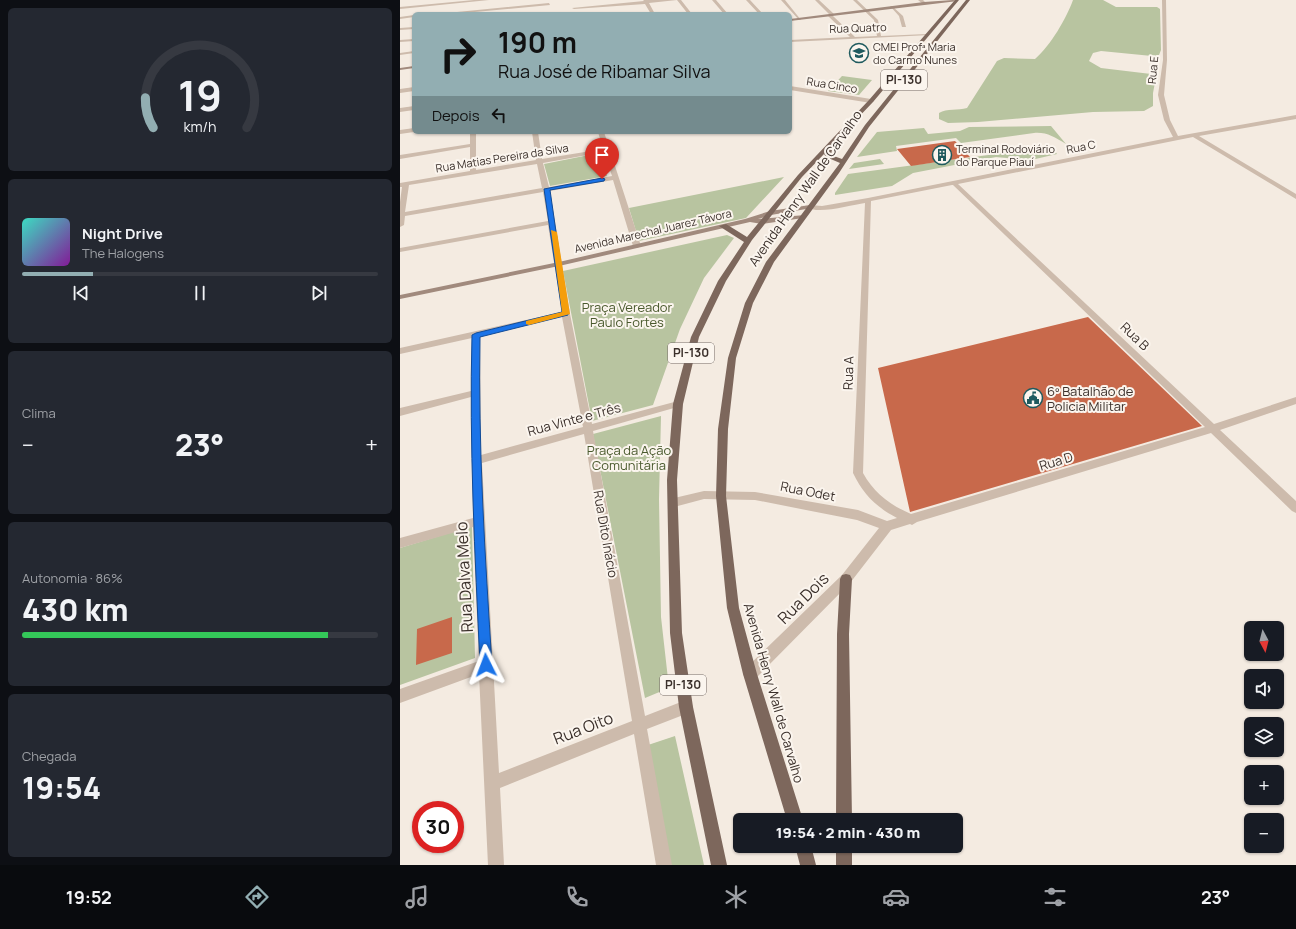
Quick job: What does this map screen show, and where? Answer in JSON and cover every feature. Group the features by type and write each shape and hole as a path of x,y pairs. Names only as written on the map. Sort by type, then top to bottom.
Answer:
{"main road":[{"path":"957,0 967,1"},
{"name":"Avenida Henry Wall de Carvalho","path":"719,865 686,707 676,633 674,502 672,480 678,404 695,337 722,281 762,222 834,140 871,101 957,0"},
{"name":"Avenida Henry Wall de Carvalho","path":"792,813 750,674 733,608 721,496 723,429 732,358 749,303 770,262 843,162 867,126 967,1"},
{"path":"920,44 931,46"},
{"path":"834,140 828,150 828,156 843,162"},
{"path":"723,226 748,241"},
{"path":"844,813 843,634 846,579"},
{"path":"804,853 808,865"},
{"path":"844,853 844,865"}],"street":[{"path":"420,8 422,0"},
{"path":"400,8 420,8 487,0"},
{"path":"575,12 573,6 614,2 675,0"},
{"path":"679,0 688,12"},
{"path":"714,0 724,12"},
{"path":"748,0 759,12"},
{"path":"783,0 800,19"},
{"path":"817,0 853,37"},
{"path":"855,0 876,20 879,36"},
{"path":"920,0 924,3"},
{"path":"792,20 892,6 957,0"},
{"name":"Rua E","path":"1164,0 1165,60 1161,95 1167,120 1176,138"},
{"path":"646,1 652,12"},
{"path":"457,12 548,2 551,12"},
{"path":"614,2 617,9"},
{"path":"892,6 901,16 904,26"},
{"path":"400,18 412,16"},
{"path":"400,29 412,28"},
{"name":"Rua Quatro","path":"792,41 853,37 927,35"},
{"path":"400,41 412,40"},
{"path":"400,54 412,52"},
{"path":"400,69 412,67"},
{"name":"Rua Cinco","path":"792,88 871,101"},
{"path":"400,91 412,89"},
{"path":"400,110 412,108"},
{"name":"Rua C","path":"804,216 822,208 955,184 1176,138 1195,136 1296,117"},
{"path":"400,132 412,130"},
{"path":"473,172 474,134"},
{"name":"Rua Dito Inácio","path":"535,134 539,161 552,222 566,314 588,429 664,865"},
{"path":"601,134 616,177 637,246"},
{"path":"1195,136 1296,197"},
{"path":"400,157 473,145"},
{"name":"Rua Matias Pereira da Silva","path":"403,184 606,150"},
{"path":"401,215 616,177"},
{"path":"400,225 403,184"},
{"name":"Rua B","path":"955,184 1296,508"},
{"name":"Rua A","path":"868,200 858,473 865,489 896,513 912,520"},
{"path":"747,221 770,213 810,207"},
{"name":"Rua C","path":"810,207 822,208"},
{"path":"747,221 762,222 804,216"},
{"name":"Avenida Marechal Juarez Távora","path":"400,297 559,264 747,221"},
{"path":"400,250 552,222"},
{"path":"400,351 566,314"},
{"name":"Rua Dalva Melo","path":"476,335 475,393 478,521 493,783 496,865"},
{"path":"400,412 475,393"},
{"name":"Rua D","path":"887,526 912,520 1212,429 1296,400"},
{"name":"Rua Vinte e Três","path":"477,460 678,404"},
{"name":"Rua Odet","path":"674,502 704,495 755,496 789,501 858,515 887,526"},
{"path":"400,543 478,521"},
{"path":"846,579 887,526"},
{"name":"Rua Dois","path":"750,674 846,579"},
{"path":"400,696 486,665"},
{"name":"Rua Oito","path":"493,783 686,707"}],"green space":[{"path":"1073,0 1103,0 1116,7 1157,7 1160,9 1161,50 1159,55 1152,56 1101,51 1093,53 1089,61 1101,68 1151,74 1156,77 1153,93 1153,106 1144,111 1093,112 978,122 948,123 939,119 939,113 942,111 967,108 997,61 1004,58 1035,59 1047,47"},
{"path":"842,76 872,80 859,95 828,91"},
{"path":"1051,126 1066,144 1047,134 1034,133 961,143 956,138 896,146 897,151 857,157 877,132 924,128 928,134 960,131 969,127"},
{"path":"1047,147 1053,149 1057,154 1031,160 996,157 913,173 892,186 835,195 848,174"},
{"path":"599,153 607,176 550,186 544,164"},
{"path":"880,159 884,164 849,169 854,163"},
{"path":"784,177 746,218 639,241 629,208"},
{"name":"Praça Vereador Paulo Fortes","path":"727,235 734,238 704,278 680,329 653,405 592,421 563,271"},
{"name":"Praça da Ação Comunitária","path":"661,416 659,499 661,617 669,688 645,698 593,434"},
{"path":"472,526 475,658 400,685 400,548"},
{"path":"675,736 704,865 669,865 648,745"}],"building":[{"path":"955,141 970,157 911,166 897,149"},
{"name":"6º Batalhão de Policia Militar","path":"1088,317 1202,426 910,512 878,368"},
{"path":"452,617 452,653 416,665 417,629"}],"slow traffic":[{"path":"529,323 566,314 554,232"}],"place":[{"name":"CMEI Profª Maria do Carmo Nunes","path":"859,53"},
{"name":"Terminal Rodoviário do Parque Piauí","path":"942,155"},
{"name":"6º Batalhão de Policia Militar","path":"1033,398"}],"route":[{"path":"486,665 478,521 475,393 476,335 566,314 546,189 602,179"}]}
